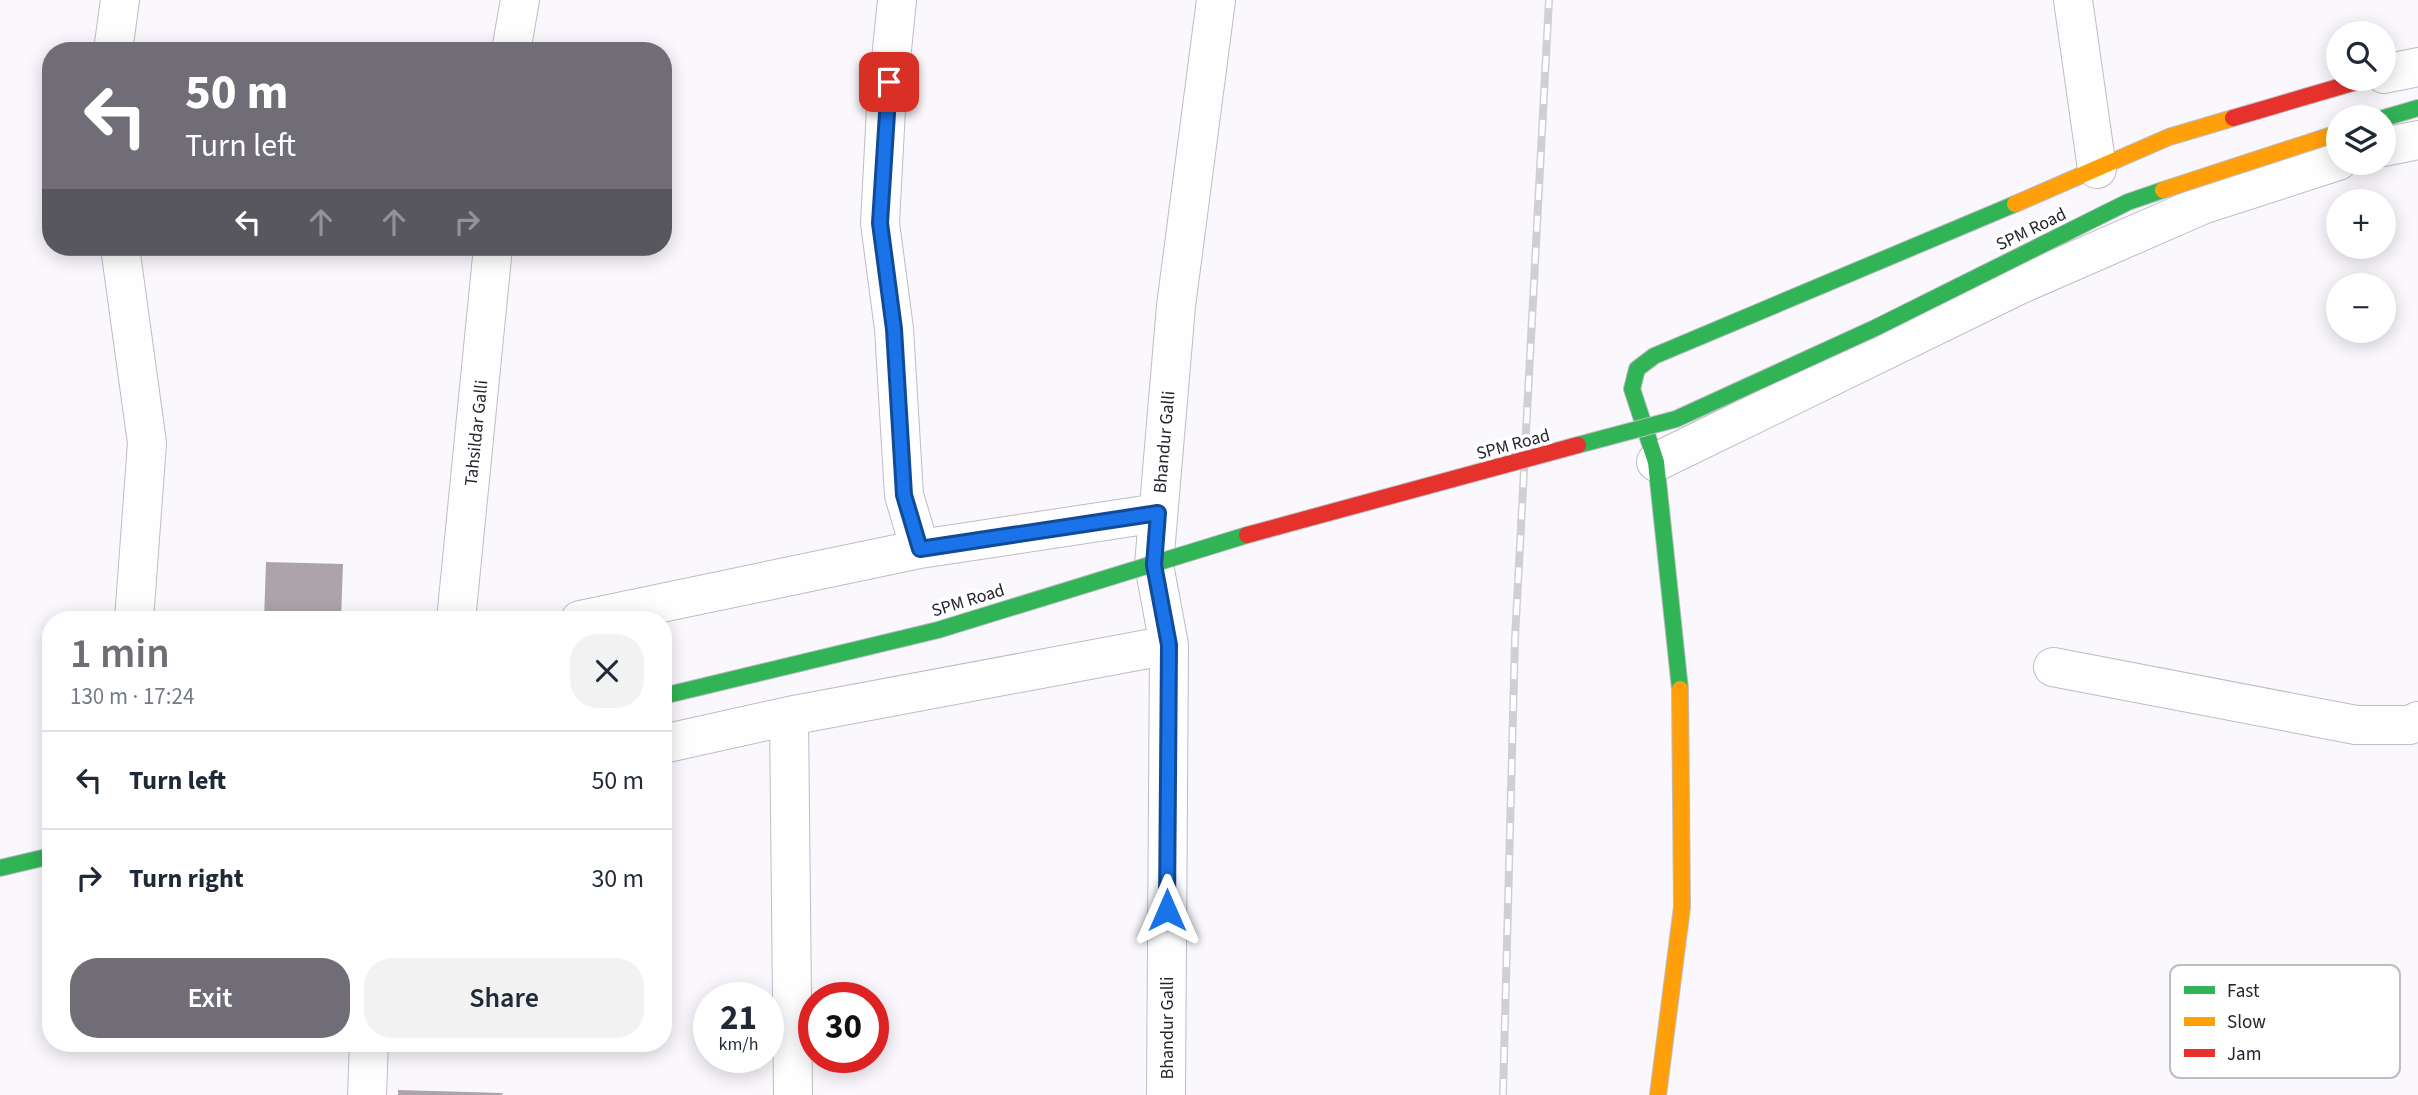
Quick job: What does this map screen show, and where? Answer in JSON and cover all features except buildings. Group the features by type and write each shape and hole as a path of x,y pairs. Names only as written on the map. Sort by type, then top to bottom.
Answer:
{"main road":[{"path":"1658,1095 1682,907 1681,703 1656,462 1632,389 1637,369 1654,356 2169,137 2326,91"},
{"path":"2396,114 2418,107"},
{"name":"SPM Road","path":"672,694 939,630 1276,526 1676,419 1875,328 2128,202 2326,137"},
{"path":"0,868 42,858"}],"street":[{"path":"114,42 120,0"},
{"path":"513,42 520,0"},
{"path":"897,0 886,109 880,223 894,329 904,495 920,549"},
{"name":"Bhandur Galli","path":"1166,1095 1169,645 1154,565 1176,306 1216,0"},
{"path":"2073,0 2097,169"},
{"path":"2396,72 2418,67"},
{"path":"2396,145 2418,140"},
{"path":"1656,462 2019,285 2202,205 2326,165"},
{"path":"121,256 147,443 135,611"},
{"name":"Tahsildar Galli","path":"457,611 492,256"},
{"path":"623,611 920,549 1158,513"},
{"path":"672,742 789,716 1169,645"},
{"path":"2053,667 2356,725 2410,725 2418,721"},
{"path":"789,716 793,1095"},
{"path":"367,1095 369,1052"}],"railway":[{"path":"1503,1095 1515,639 1549,0"}],"traffic: fast":[{"path":"2396,114 2418,108"},
{"path":"1578,445 1676,419 1875,328 2128,202 2163,190"},
{"path":"1680,689 1656,462 1632,389 1637,369 1654,356 2015,204"},
{"path":"672,694 938,630 1247,535"},
{"path":"0,868 42,858"}],"traffic: slow":[{"path":"2015,204 2169,137 2233,118"},
{"path":"2163,190 2326,137"},
{"path":"1658,1095 1682,907 1680,689"}],"traffic: jam":[{"path":"2233,118 2326,91"},
{"path":"1247,535 1578,445"}],"route":[{"path":"889,82 880,223 894,329 904,495 920,549 1158,513 1154,565 1169,645 1167,910"}]}
